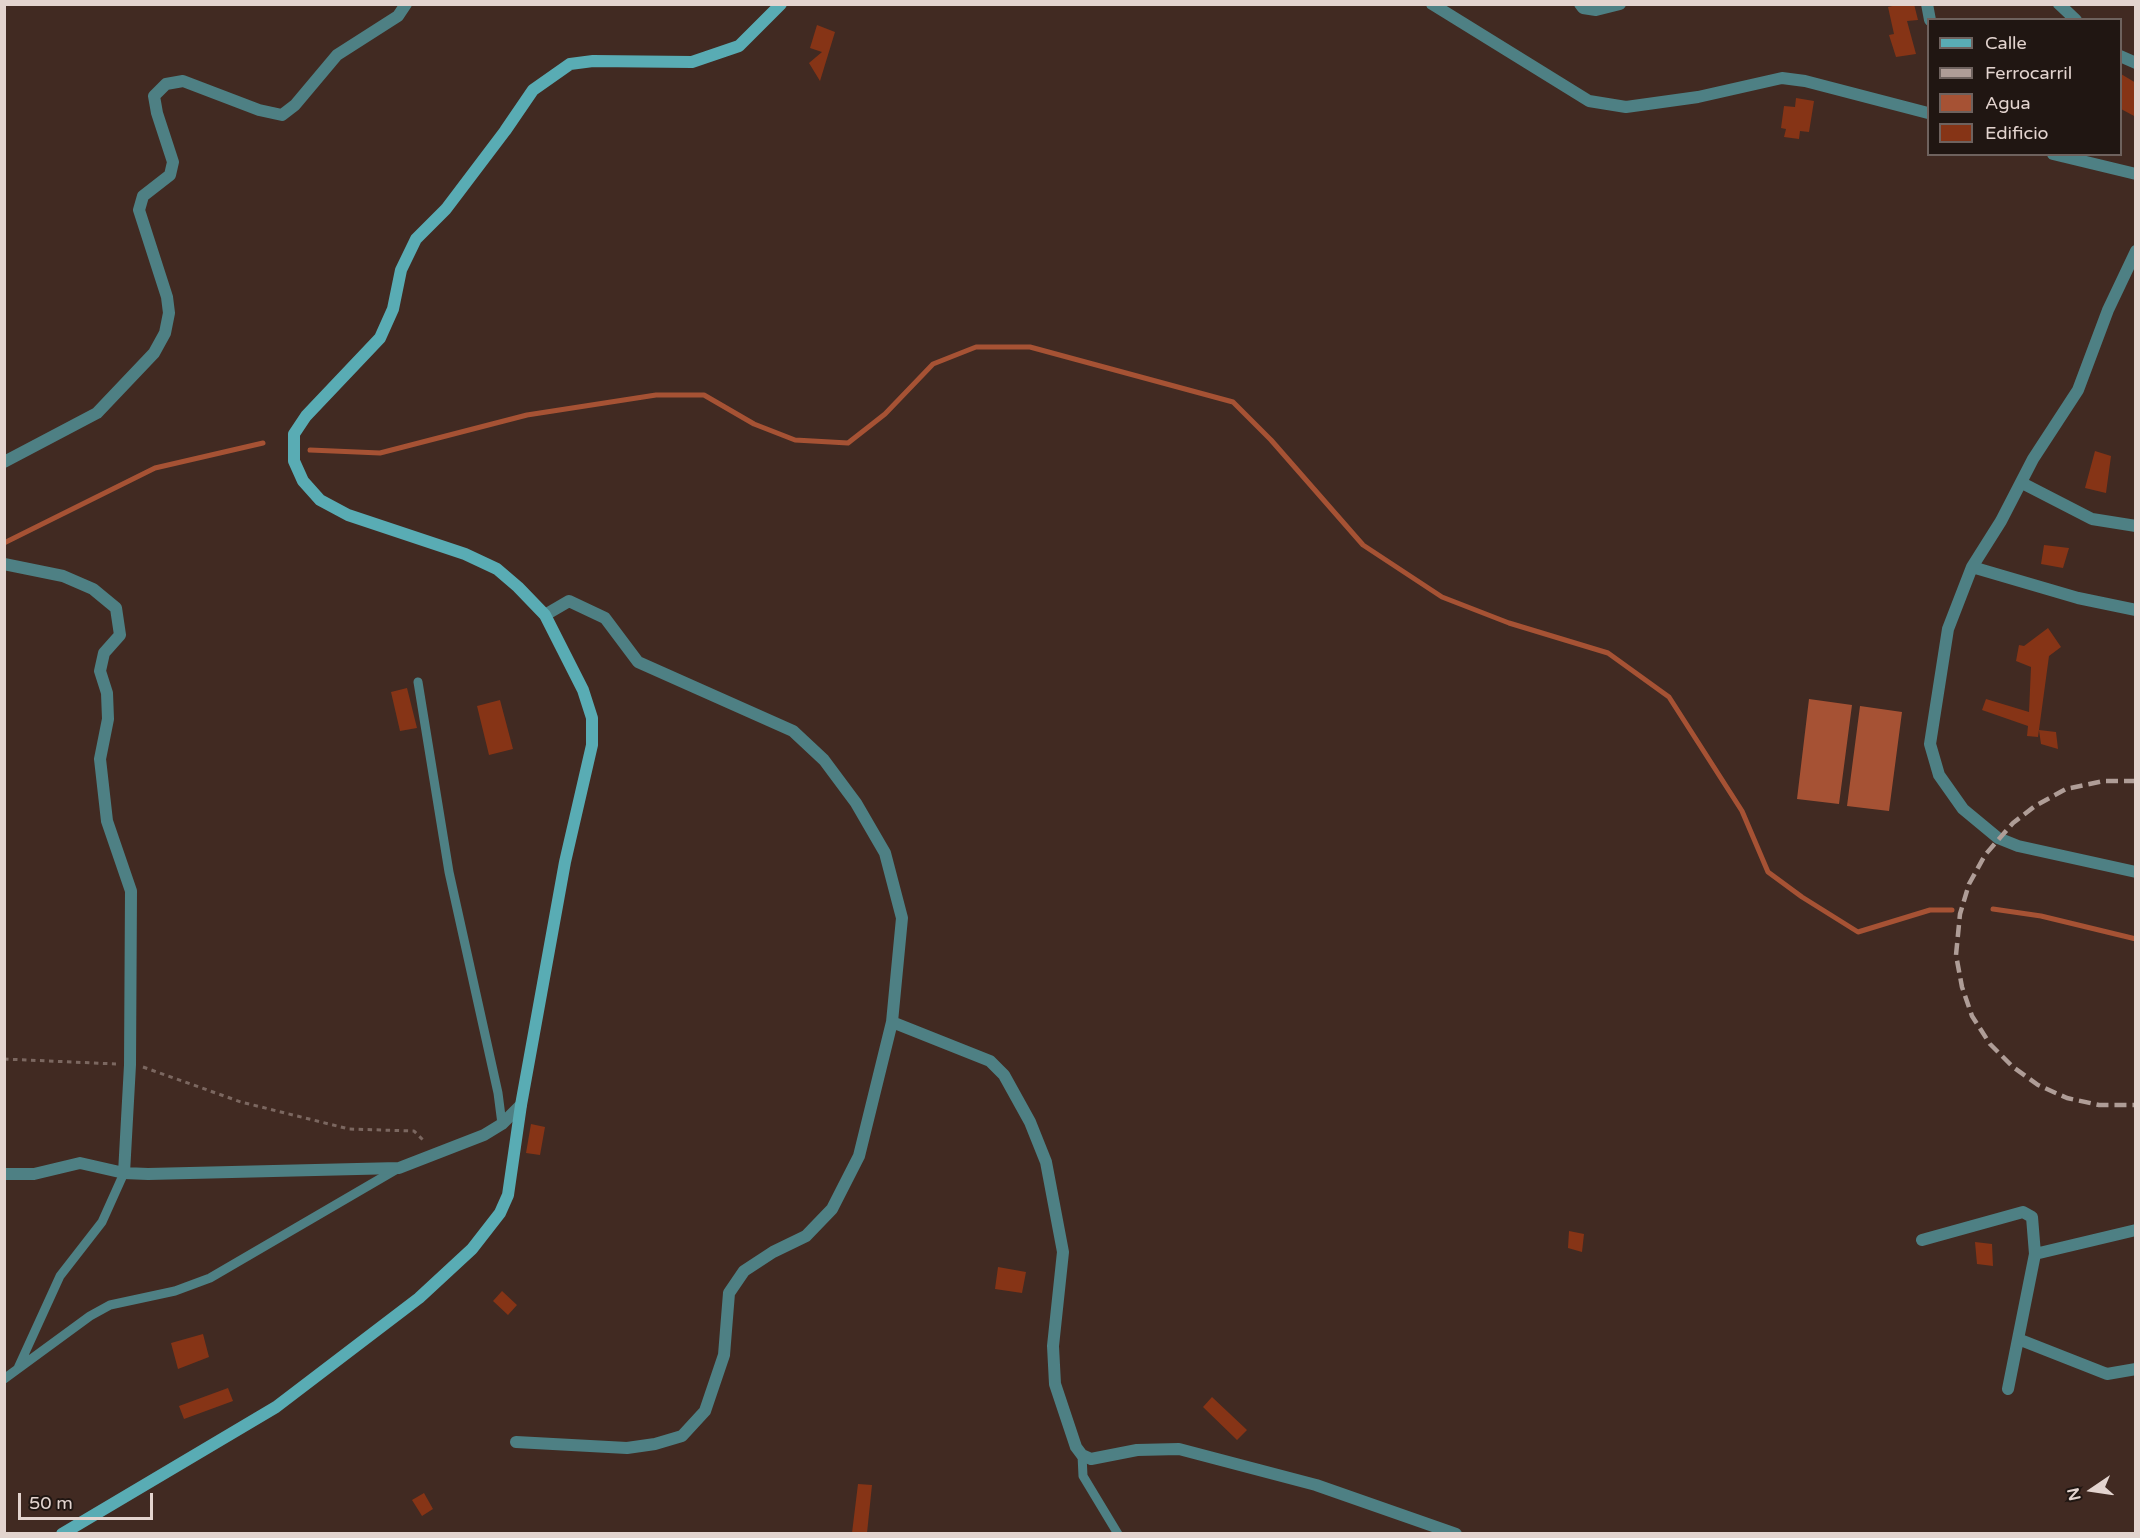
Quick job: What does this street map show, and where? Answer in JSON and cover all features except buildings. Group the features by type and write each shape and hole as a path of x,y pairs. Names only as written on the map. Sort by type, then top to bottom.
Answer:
{"main road":[{"path":"62,1533 276,1407 418,1298 472,1249 500,1213 508,1195 520,1105 565,862 592,745 592,718 584,690 545,615 497,569 465,554 348,515 320,500 303,481 294,460 294,434 306,416 380,338 393,309 401,270 416,239 446,208 533,90 570,64 593,61 692,62 739,46 781,4"}],"street":[{"path":"4,462 97,413 154,353 165,333 168,313 167,297 139,210 143,196 170,175 173,162 157,113 154,96 165,84 183,81 259,110 282,115 295,105 337,55 398,16 406,4"},
{"path":"1432,4 1589,101 1626,107 1698,97 1782,78 1804,81 1927,112"},
{"path":"1580,4 1583,8 1596,10 1620,4"},
{"path":"2059,4 2074,18"},
{"path":"2122,56 2136,63"},
{"path":"2061,156 2136,174"},
{"path":"2136,251 2108,310 2078,390 2033,459 2022,483 1972,567 1948,629 1932,715 1930,744 1939,774 1963,809 1998,838 2018,846 2136,872"},
{"path":"2022,483 2092,519 2136,526"},
{"path":"4,564 63,576 93,589 116,608 120,635 104,653 100,671 107,693 108,719 100,759 107,821 131,891 130,1065 124,1173"},
{"path":"1972,567 2078,598 2136,610"},
{"path":"516,1442 627,1448 655,1444 681,1436 705,1411 724,1355 729,1293 744,1271 772,1252 806,1236 832,1209 859,1156 892,1022 902,918 885,853 856,803 824,760 793,731 638,662 605,618 570,601 545,615"},
{"path":"892,1022 990,1061 1004,1075 1030,1122 1046,1162 1063,1252 1053,1346 1055,1384 1076,1447 1082,1455 1091,1459 1137,1450 1179,1449 1316,1485 1456,1533"},
{"path":"4,1174 34,1174 80,1163 124,1173 399,1168 484,1135 502,1124 520,1105"},
{"path":"1922,1240 2023,1212 2032,1217 2035,1254 2008,1389"},
{"path":"2035,1254 2136,1230"},
{"path":"2018,1338 2107,1374 2136,1369"}],"lane":[{"path":"418,682 449,872 498,1093 502,1124"},
{"path":"4,1379 90,1316 110,1305 175,1291 210,1278 399,1168"},
{"path":"17,1370 60,1276 102,1222 124,1173"},
{"path":"1082,1455 1083,1476 1118,1533"}],"path":[{"path":"4,1059 19,1062 64,1060 150,1067 241,1102 349,1129 414,1131 437,1154"}],"water":[{"path":"1809,699 1852,705 1839,804 1797,799"},
{"path":"1860,706 1902,712 1889,811 1847,806"}],"waterway":[{"path":"310,450 380,453 527,415 656,395 704,395 754,424 795,440 848,443 885,414 933,364 976,347 1030,347 1233,402 1271,440 1363,545 1442,597 1509,623 1608,653 1669,697 1742,811 1768,872 1802,897 1858,932 1930,910 1952,910"},
{"path":"4,543 155,468 263,443"},
{"path":"1993,909 2041,916 2136,939"}],"railway":[{"path":"2136,781 2104,781 2066,789 2035,806 2013,823 1985,855 1969,884 1960,914 1956,955 1962,987 1972,1016 1990,1044 2013,1067 2038,1085 2067,1098 2099,1105 2136,1105"}]}
